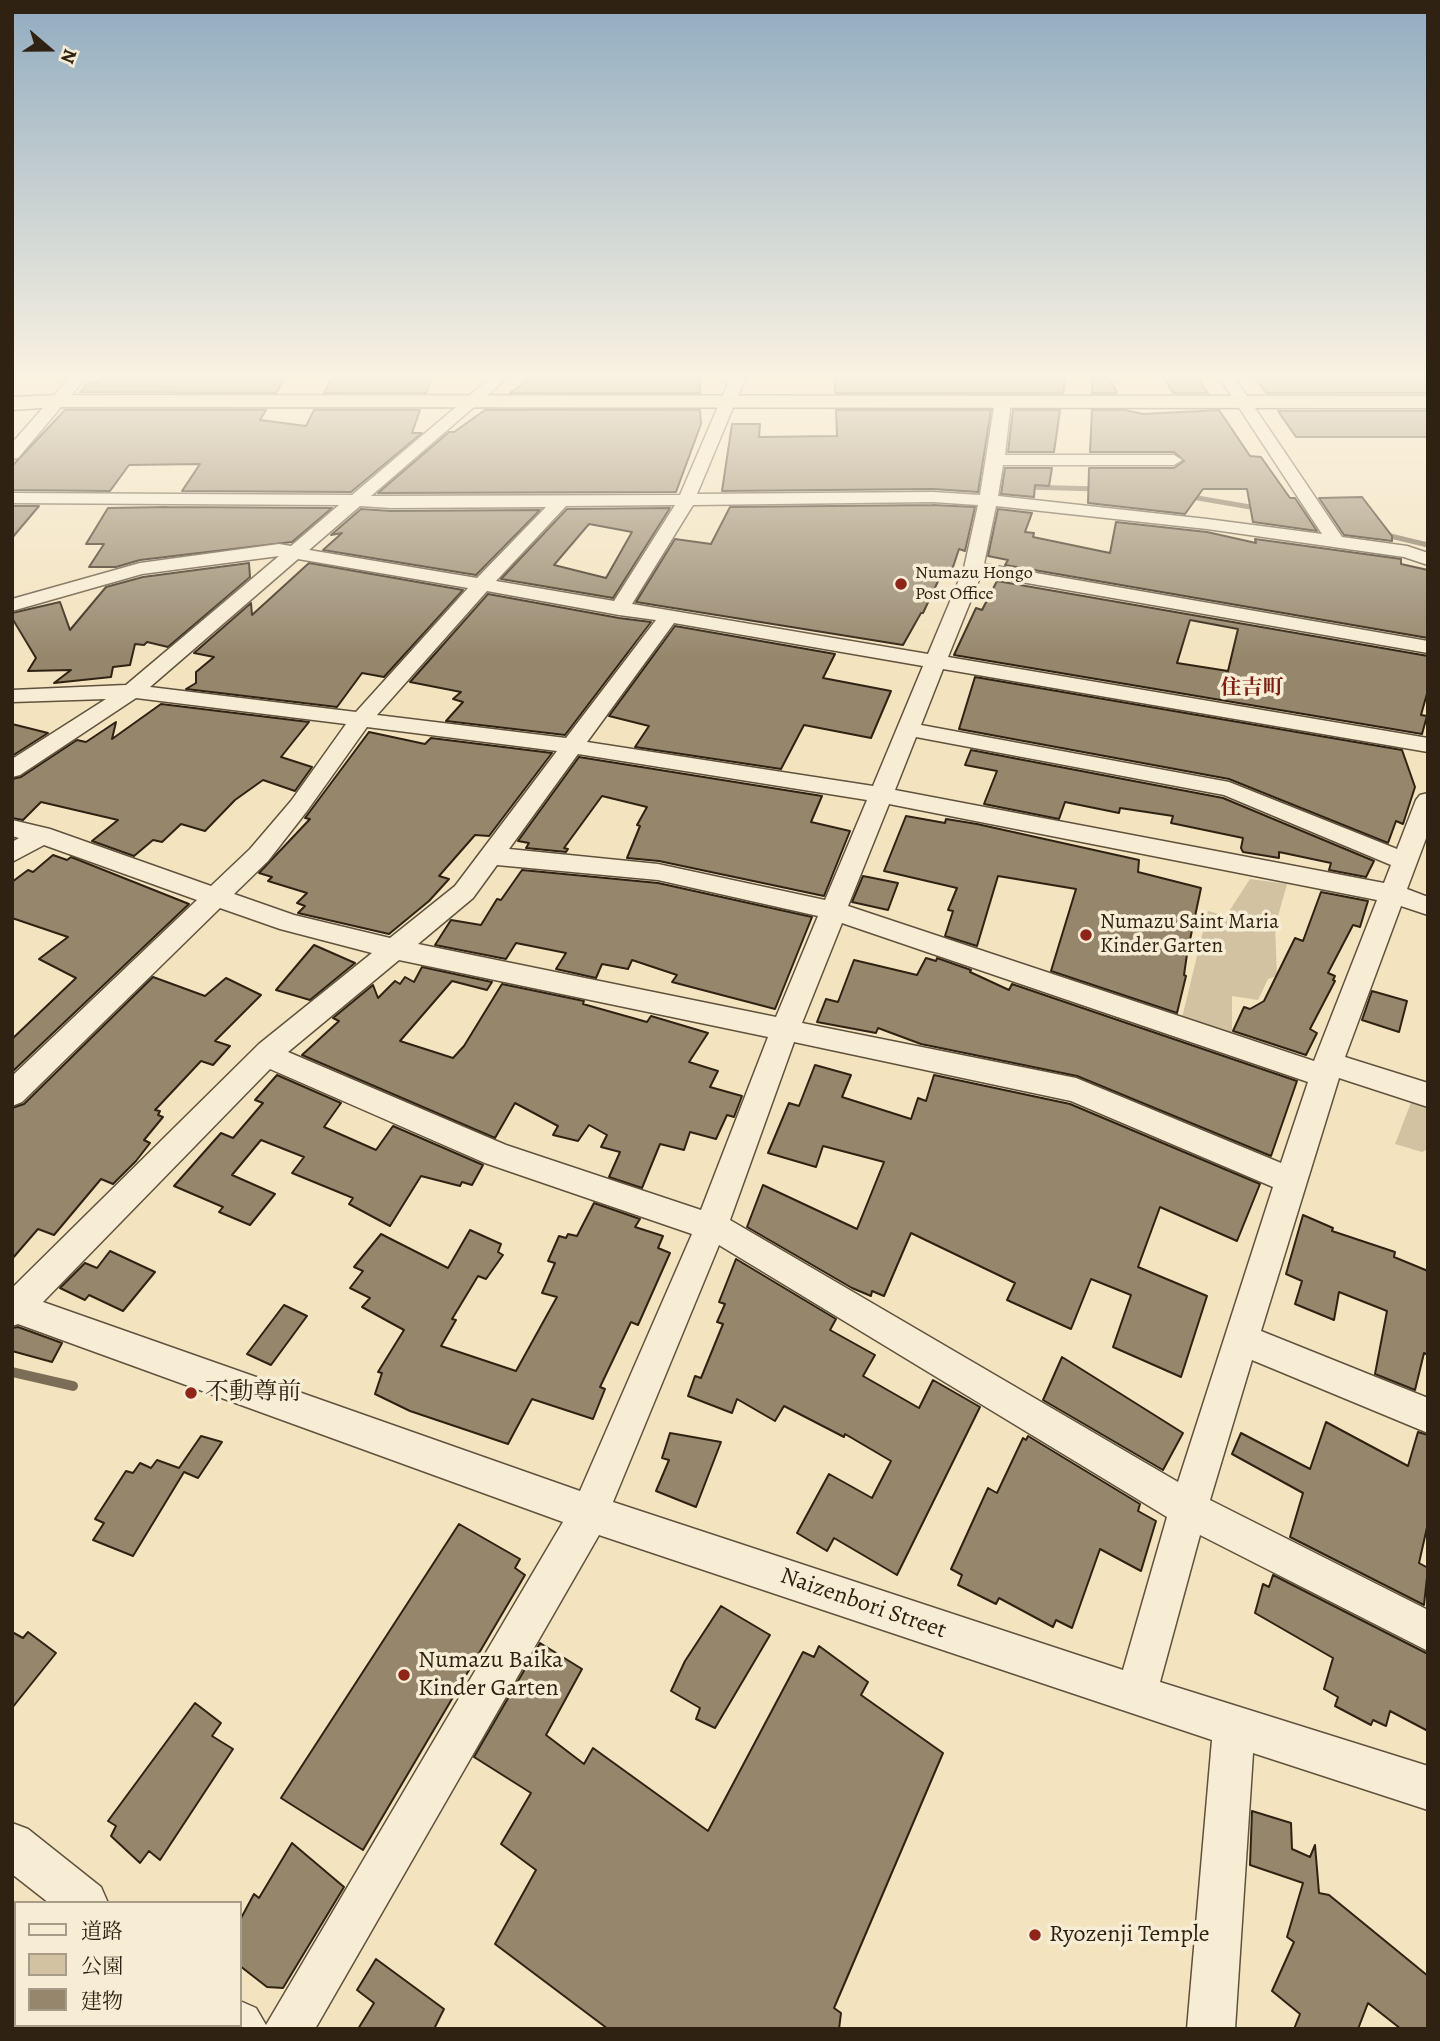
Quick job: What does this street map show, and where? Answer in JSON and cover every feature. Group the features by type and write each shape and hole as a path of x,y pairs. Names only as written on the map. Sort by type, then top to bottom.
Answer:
{"street":[{"path":"12,770 132,691 394,469"},
{"path":"619,609 681,512 699,469"},
{"path":"288,2029 590,1513 711,1227 786,1029 974,568 994,469"},
{"path":"1288,469 1335,541"},
{"path":"12,498 358,500 391,503 922,497 989,500 1335,541 1407,552 1428,559"},
{"path":"12,1094 267,845 299,806 360,721 561,501"},
{"path":"12,605 139,569 279,550 1428,745"},
{"path":"974,568 1428,647"},
{"path":"13,1309 265,1055 464,892 667,617"},
{"path":"12,696 132,691 572,746 882,795 1393,894 1428,906"},
{"path":"909,729 1229,789 1404,861"},
{"path":"1136,1695 1188,1509 1327,1069 1428,800"},
{"path":"12,828 41,835 289,923 394,949 1076,1090 1292,1181"},
{"path":"12,854 41,835"},
{"path":"492,856 658,872 835,911 1327,1069 1428,1095"},
{"path":"265,1055 496,1154 725,1231 1188,1509 1428,1632"},
{"name":"Naizenbori Street","path":"13,1309 590,1513 1136,1695 1428,1788"},
{"path":"1242,1339 1428,1416"},
{"path":"1210,2029 1234,1725"},
{"path":"12,1845 82,1901"}],"green space":[{"path":"1250,879 1287,884 1275,927 1277,976 1268,979 1258,1000 1232,996 1232,1039 1181,1022 1208,911 1226,916"},
{"path":"1412,1100 1428,1104 1428,1149 1422,1152 1395,1144"}],"building":[{"path":"12,469 126,469 110,491 12,490"},
{"path":"197,469 378,469 351,492 182,491"},
{"path":"406,469 684,469 676,492 378,493"},
{"path":"725,469 982,469 978,492 933,489 722,491"},
{"path":"1005,469 1052,469 1049,486 1035,485 1034,497 1001,494"},
{"path":"1089,469 1270,469 1290,498 1295,498 1317,531 1253,522 1247,489 1203,489 1185,514 1088,503"},
{"path":"1362,497 1392,536 1392,541 1344,535 1319,498"},
{"path":"12,506 39,506 12,538"},
{"path":"730,507 975,507 965,551 959,549 950,576 941,575 923,613 903,645 636,602 675,539 711,544"},
{"path":"108,508 332,508 292,542 140,560 116,567 89,567 104,544 86,544"},
{"path":"670,508 613,598 501,579 567,509","holes":["589,524 632,532 606,578 554,565"]},
{"path":"361,509 540,510 476,575 323,550 342,533 331,535"},
{"path":"998,509 1032,513 1025,532 1034,533 1033,537 1110,553 1116,522 1207,532 1256,543 1255,539 1401,559 1401,564 1428,570 1428,638 1005,565 1008,560 988,556"},
{"path":"249,563 250,577 168,647 147,642 144,645 135,644 130,665 113,667 111,677 54,683 71,670 28,671 36,658 12,618 12,613 60,602 70,630 106,587 143,577"},
{"path":"309,563 463,590 384,677 362,673 337,707 186,689 196,683 196,672 214,657 194,653 251,603 252,615"},
{"path":"997,581 1428,656 1428,690 1421,715 1427,716 1422,734 954,655 976,608 982,610","holes":["1190,620 1238,629 1228,671 1177,663"]},
{"path":"488,594 651,622 565,735 446,721 463,702 453,699 461,692 410,682"},
{"path":"675,626 835,654 823,678 891,691 871,738 804,725 781,769 635,747 649,726 609,716"},
{"path":"975,677 1402,750 1415,787 1403,824 1396,821 1388,843 1229,779 959,729"},
{"path":"161,704 309,722 281,757 312,767 295,791 263,780 235,800 205,831 181,824 162,842 153,840 134,856 92,841 118,820 41,802 23,820 12,818 12,779 21,777 77,740 86,742 116,722 112,739"},
{"path":"12,724 48,733 12,756"},
{"path":"369,732 425,744 431,738 552,753 489,836 475,835 439,876 449,879 429,901 389,934 298,913 305,906 297,903 307,893 268,881 272,877 259,873 310,819 305,818"},
{"path":"971,750 1223,798 1374,861 1366,877 1329,870 1331,863 1279,852 1279,858 1243,852 1243,838 1171,823 1173,816 1120,808 1119,813 1065,802 1059,819 984,804 997,771 965,765"},
{"path":"579,757 822,796 811,822 850,831 824,896 659,861 627,858 640,826 637,825 647,807 602,796 564,848 568,849 566,852 526,848 529,843 518,841"},
{"path":"906,816 945,823 946,819 977,824 1139,860 1138,872 1201,888 1177,1013 1051,971 1076,889 998,876 977,946 945,936 953,911 948,910 957,888 884,871"},
{"path":"53,855 67,860 71,857 189,904 12,1072 12,1039 76,978 39,959 68,937 12,918 12,882 28,870 33,872"},
{"path":"522,870 658,883 812,917 775,1009 672,982 677,975 632,960 628,969 602,964 596,978 556,969 566,953 516,943 506,959 435,945 451,920 481,925 497,899 501,900"},
{"path":"863,876 898,883 888,910 852,902"},
{"path":"1321,892 1368,901 1360,927 1353,925 1328,973 1335,976 1335,981 1310,1029 1317,1033 1306,1055 1233,1031 1244,1007 1250,1009 1264,1001 1295,938 1303,941"},
{"path":"314,945 355,963 310,1000 276,990"},
{"path":"926,958 936,961 937,958 971,970 970,972 1009,990 1012,984 1297,1081 1271,1156 1077,1076 921,1044 878,1028 876,1033 817,1022 826,999 838,1002 854,960 917,975"},
{"path":"422,967 492,982 487,990 452,981 400,1041 453,1058 464,1046 502,984 584,1001 583,1004 647,1022 651,1016 708,1033 689,1062 718,1071 710,1087 742,1096 734,1117 727,1115 716,1139 690,1132 684,1150 660,1144 642,1188 609,1177 620,1152 601,1147 607,1135 589,1125 578,1141 553,1135 558,1126 515,1103 495,1138 302,1055 339,1021 333,1018 373,985 378,998 395,981 400,984 405,977 414,982"},
{"path":"153,977 205,996 226,978 261,995 215,1041 230,1046 213,1065 201,1061 155,1110 160,1111 158,1115 163,1117 144,1140 150,1143 136,1161 113,1184 101,1179 54,1235 38,1229 12,1259 12,1108 24,1104"},
{"path":"1372,991 1407,1001 1399,1032 1362,1020"},
{"path":"815,1065 851,1075 842,1097 911,1119 918,1098 926,1101 934,1075 1070,1104 1260,1184 1237,1241 1160,1207 1138,1267 1207,1296 1181,1377 1113,1347 1131,1295 1091,1279 1071,1329 1007,1300 1015,1283 911,1233 884,1296 872,1291 871,1296 852,1288 747,1227 763,1185 857,1229 884,1162 823,1146 816,1167 768,1153 789,1103 799,1106"},
{"path":"277,1075 341,1103 324,1127 376,1150 393,1126 483,1165 472,1185 462,1182 460,1186 421,1176 390,1226 349,1204 353,1198 292,1173 304,1157 261,1140 232,1175 275,1194 250,1225 219,1212 223,1207 174,1186 221,1133 233,1138 263,1103 255,1100"},
{"path":"594,1203 640,1219 635,1227 663,1236 658,1248 670,1253 638,1325 631,1322 600,1387 605,1389 593,1419 532,1399 508,1444 410,1411 375,1394 382,1373 378,1372 404,1330 362,1307 370,1298 350,1288 363,1271 354,1267 381,1234 448,1268 470,1230 501,1244 498,1252 503,1255 486,1279 478,1276 452,1319 456,1320 441,1346 516,1371 557,1297 542,1293 555,1263 548,1261 559,1236 577,1236"},
{"path":"1303,1215 1333,1228 1332,1231 1395,1252 1394,1257 1428,1271 1428,1355 1424,1353 1415,1390 1375,1374 1387,1311 1339,1292 1334,1320 1295,1304 1302,1281 1286,1274"},
{"path":"110,1251 155,1272 123,1311 89,1295 85,1300 60,1288 85,1263 97,1268"},
{"path":"736,1259 836,1319 830,1330 875,1355 863,1376 919,1408 933,1380 980,1407 897,1575 834,1538 827,1551 797,1533 829,1474 872,1498 891,1461 845,1434 844,1437 784,1406 775,1421 737,1399 732,1413 688,1396 695,1376 701,1378 723,1324 717,1322 725,1304 719,1302"},
{"path":"284,1305 307,1316 271,1365 247,1354"},
{"path":"18,1327 62,1343 52,1362 12,1351 12,1328"},
{"path":"1062,1357 1183,1433 1163,1470 1043,1400"},
{"path":"1326,1422 1408,1466 1418,1432 1428,1435 1428,1523 1419,1563 1428,1568 1424,1605 1290,1537 1303,1493 1232,1454 1241,1433 1310,1469"},
{"path":"670,1433 721,1442 696,1507 656,1491 669,1460 662,1458"},
{"path":"201,1436 222,1442 198,1478 184,1472 133,1556 93,1540 104,1523 95,1519 126,1471 133,1473 140,1463 151,1468 157,1460 179,1468"},
{"path":"1028,1436 1140,1504 1138,1511 1156,1521 1141,1571 1100,1549 1072,1628 1056,1620 1053,1627 999,1598 996,1604 958,1585 962,1575 951,1569 988,1488 997,1493 1023,1438 1026,1440"},
{"path":"459,1524 520,1559 515,1568 525,1575 363,1850 281,1798"},
{"path":"1273,1575 1428,1654 1428,1731 1390,1711 1386,1726 1373,1720 1371,1725 1335,1706 1338,1697 1324,1689 1333,1658 1255,1613 1263,1584 1269,1587"},
{"path":"721,1606 770,1635 715,1728 696,1719 700,1708 671,1691 685,1661"},
{"path":"12,1632 23,1638 28,1632 56,1653 12,1708"},
{"path":"540,1643 582,1669 546,1735 584,1764 593,1748 708,1831 803,1652 814,1657 819,1646 868,1682 861,1695 943,1753 834,2008 841,2013 839,2029 608,2029 495,1944 536,1870 501,1844 531,1793 474,1757"},
{"path":"195,1703 221,1723 212,1736 233,1749 160,1860 149,1851 140,1863 111,1836 116,1826 108,1821"},
{"path":"1252,1811 1291,1823 1292,1849 1310,1857 1315,1845 1319,1893 1329,1895 1428,1976 1428,2029 1401,2029 1368,2003 1358,2029 1294,2029 1300,2014 1272,1991 1294,1942 1287,1937 1303,1883 1250,1865"},
{"path":"292,1843 344,1887 283,1988 267,1987 242,1968 242,1916 254,1894 259,1898"},
{"path":"376,1959 444,2009 434,2029 358,2029 374,2003 357,1990"}],"waterway":[{"path":"1026,487 1099,489"},
{"path":"1186,496 1262,509"},
{"path":"1382,534 1428,545"},
{"path":"12,1372 73,1386"}],"place":[{"name":"Numazu Hongo Post Office","path":"901,584"},
{"name":"Numazu Saint Maria Kinder Garten","path":"1086,935"},
{"name":"不動尊前","path":"191,1393"},
{"name":"Numazu Baika Kinder Garten","path":"404,1675"},
{"name":"Ryozenji Temple","path":"1035,1935"}],"district":[{"name":"住吉町","path":"1252,689"}]}
